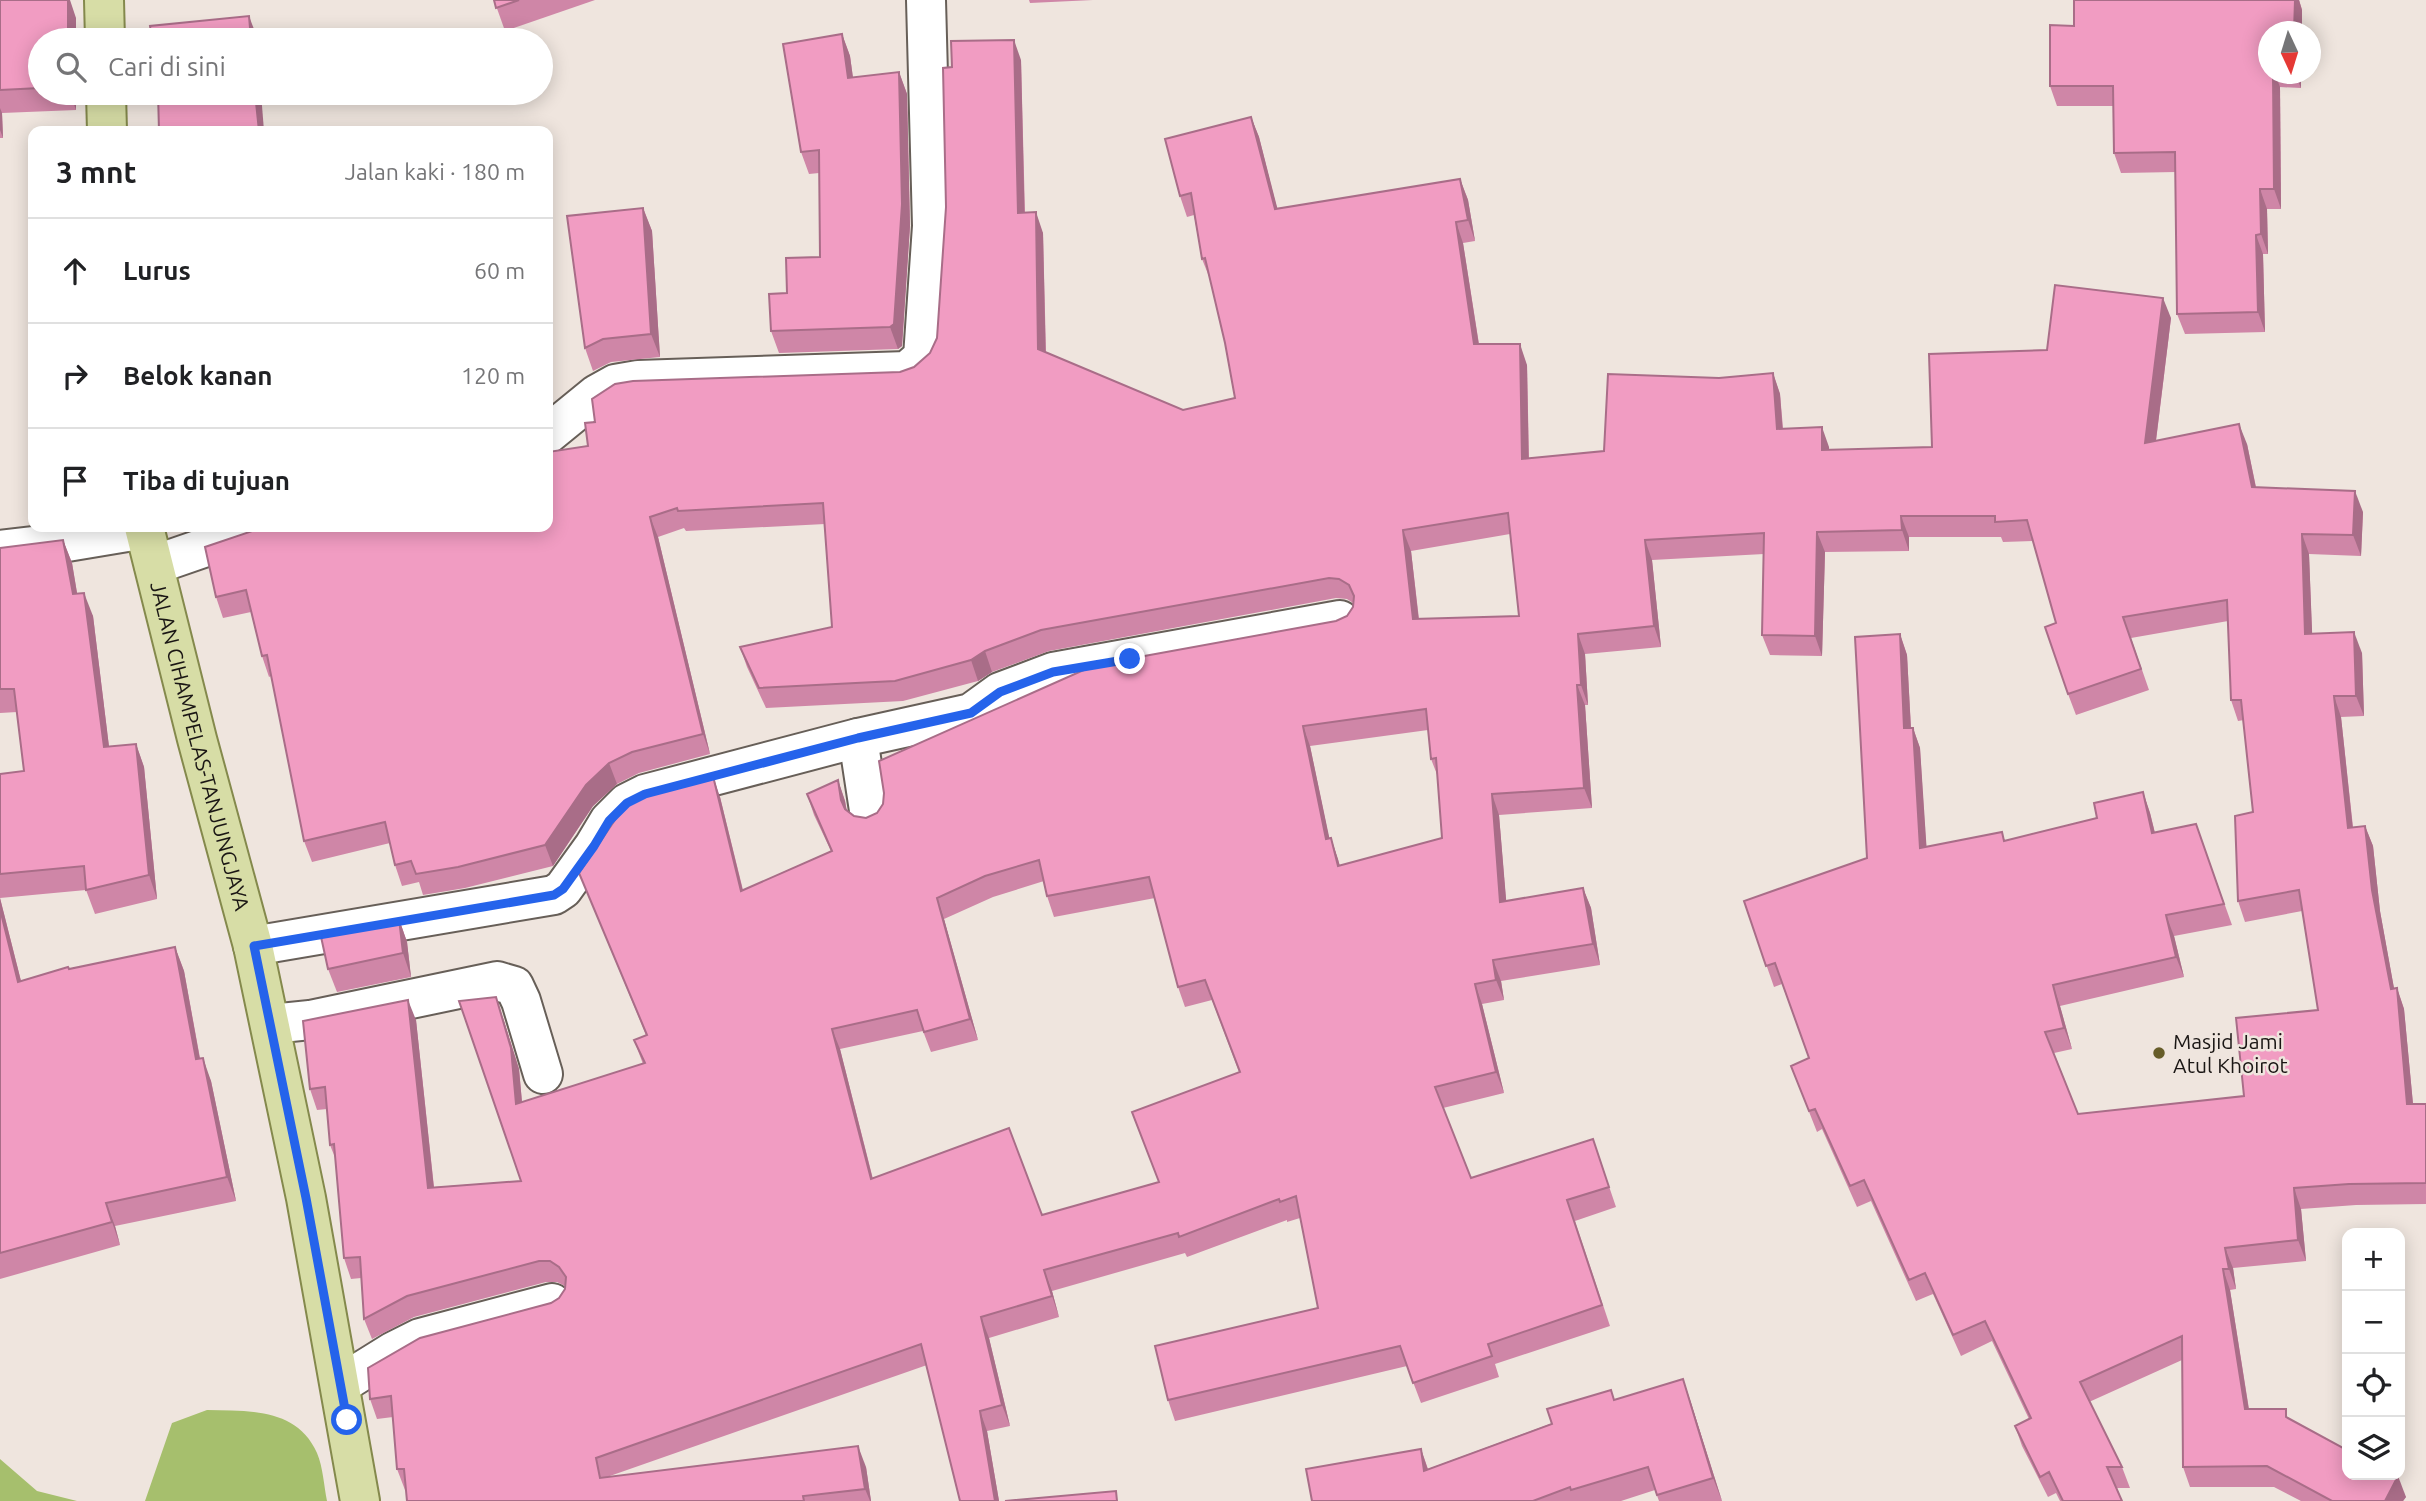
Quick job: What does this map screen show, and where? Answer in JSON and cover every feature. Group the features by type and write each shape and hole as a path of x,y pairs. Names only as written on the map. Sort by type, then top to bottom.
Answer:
{"main road":[{"path":"104,0 105,28"},
{"path":"106,105 107,126"},
{"name":"JALAN CIHAMPELAS-TANJUNGJAYA","path":"145,532 197,739 254,946 341,1384 360,1501"}],"street":[{"path":"553,429 597,394 615,384 638,380 907,371 923,357 932,226 926,0"},
{"path":"0,550 122,532"},
{"path":"154,565 250,532"},
{"path":"254,946 554,895 563,889 609,821 627,803 645,794 858,738 971,713 1000,692 1053,672 1340,620"},
{"path":"858,738 870,817"},
{"path":"271,1024 310,1020 497,981 514,986 543,1074"},
{"path":"341,1384 419,1338 552,1303"}],"green space":[{"path":"207,1410 255,1412 284,1420 297,1427 317,1453 327,1501 145,1501 172,1423"},
{"path":"0,1459 37,1491 77,1501 0,1501"}],"building":[{"path":"0,0 68,0 68,28 28,28 28,89 0,90"},
{"path":"494,0 519,0 496,8"},
{"path":"2074,0 2295,0 2294,21 2258,21 2258,84 2273,84 2274,189 2260,189 2261,234 2256,235 2258,312 2177,314 2175,152 2114,153 2113,86 2050,86 2050,25 2074,26"},
{"path":"249,16 250,28 150,28"},
{"path":"842,34 848,78 899,72 902,204 894,324 890,327 771,331 769,294 787,293 786,258 820,257 819,150 801,152 783,44"},
{"path":"1014,40 1018,213 1036,212 1038,349 1183,410 1235,398 1205,258 1202,259 1191,193 1180,196 1165,139 1251,117 1275,209 1460,179 1468,220 1456,222 1474,344 1520,344 1522,459 1604,451 1608,374 1719,378 1773,373 1777,429 1822,427 1822,450 1932,447 1929,354 2047,350 2055,285 2163,298 2145,443 2239,424 2252,487 2355,491 2353,535 2302,534 2305,634 2354,632 2356,696 2334,696 2348,828 2365,826 2372,890 2391,989 2397,988 2407,1104 2426,1104 2426,1183 2294,1188 2298,1240 2225,1248 2229,1269 2223,1269 2245,1409 2286,1409 2286,1417 2342,1447 2342,1480 2396,1480 2385,1501 2332,1501 2267,1466 2183,1467 2182,1336 2080,1382 2122,1467 2107,1467 2122,1501 2063,1501 2049,1472 2040,1477 2015,1426 2031,1418 1985,1321 1953,1335 1925,1273 1909,1280 1864,1180 1850,1186 1815,1109 1809,1111 1791,1066 1809,1058 1775,963 1766,966 1744,901 1867,858 1855,637 1900,634 1904,728 1913,728 1920,848 2002,832 2004,841 2097,818 2094,803 2143,792 2152,833 2196,824 2224,904 2166,915 2176,957 2053,985 2064,1028 2045,1032 2078,1114 2244,1096 2236,1018 2318,1010 2299,890 2238,901 2235,816 2253,812 2241,700 2231,700 2227,600 2123,617 2141,669 2068,694 2045,627 2056,623 2027,520 1995,522 1995,516 1901,516 1902,530 1817,532 1815,636 1762,635 1764,533 1645,540 1654,626 1578,634 1581,685 1577,685 1584,788 1492,794 1500,902 1583,888 1593,944 1493,960 1496,980 1475,984 1496,1072 1435,1087 1471,1178 1593,1139 1609,1187 1567,1200 1602,1305 1488,1344 1492,1356 1413,1383 1400,1346 1168,1400 1155,1346 1318,1308 1296,1196 1280,1202 1279,1199 1179,1237 1178,1233 1044,1270 1052,1296 981,1317 1002,1405 980,1411 995,1501 960,1501 921,1344 596,1458 600,1478 858,1446 865,1489 803,1496 804,1501 407,1501 404,1469 397,1469 391,1396 370,1399 368,1368 420,1338 551,1303 559,1298 565,1289 566,1277 559,1267 550,1261 539,1261 407,1296 364,1319 360,1257 344,1258 334,1144 330,1145 325,1087 310,1089 303,1021 408,1000 428,1188 521,1181 459,1001 496,997 511,1048 516,1104 645,1063 634,1040 647,1035 579,873 619,814 632,800 713,776 741,891 832,851 807,794 838,780 845,809 854,816 866,818 877,813 883,804 879,761 1095,665 1336,621 1347,616 1353,607 1354,596 1349,585 1339,579 1329,578 1041,630 985,651 971,660 895,681 759,688 740,647 832,627 823,503 678,511 677,508 650,517 703,734 632,752 609,763 586,785 545,845 458,867 416,874 411,861 395,865 385,822 304,841 267,655 262,656 246,590 216,597 205,547 249,532 553,532 553,451 588,446 585,423 595,422 592,399 615,384 633,381 900,372 914,367 930,353 937,338 946,207 943,68 952,67 951,41","holes":["1508,513 1519,616 1413,619 1403,530","1426,709 1431,759 1436,758 1442,838 1338,866 1331,838 1326,839 1303,726","1039,860 1047,896 1149,877 1178,987 1205,980 1240,1072 1132,1112 1159,1182 1042,1215 1009,1128 871,1179 832,1029 917,1010 924,1032 970,1019 937,898 985,876"]},
{"path":"158,105 256,105 258,126 159,126"},
{"path":"643,208 651,334 603,339 585,348 567,216"},
{"path":"63,540 73,594 84,593 104,747 136,744 149,875 86,890 84,866 0,874 0,774 24,771 14,689 0,689 0,548"},
{"path":"0,909 18,982 68,967 69,969 175,947 196,1059 203,1058 227,1177 106,1203 112,1222 0,1253"},
{"path":"399,919 403,953 328,969 320,932"},
{"path":"1683,1379 1713,1478 1657,1495 1648,1467 1571,1490 1570,1487 1533,1501 1312,1501 1306,1469 1421,1449 1424,1471 1552,1424 1547,1409 1611,1390 1614,1400"},
{"path":"1116,1491 1117,1501 1005,1501"}],"place":[{"name":"Masjid Jami Atul Khoirot","path":"2159,1053"}],"route":[{"path":"347,1420 306,1198 254,946 554,895 563,889 609,821 627,803 645,794 858,738 971,713 1000,692 1053,672 1130,659"}]}
